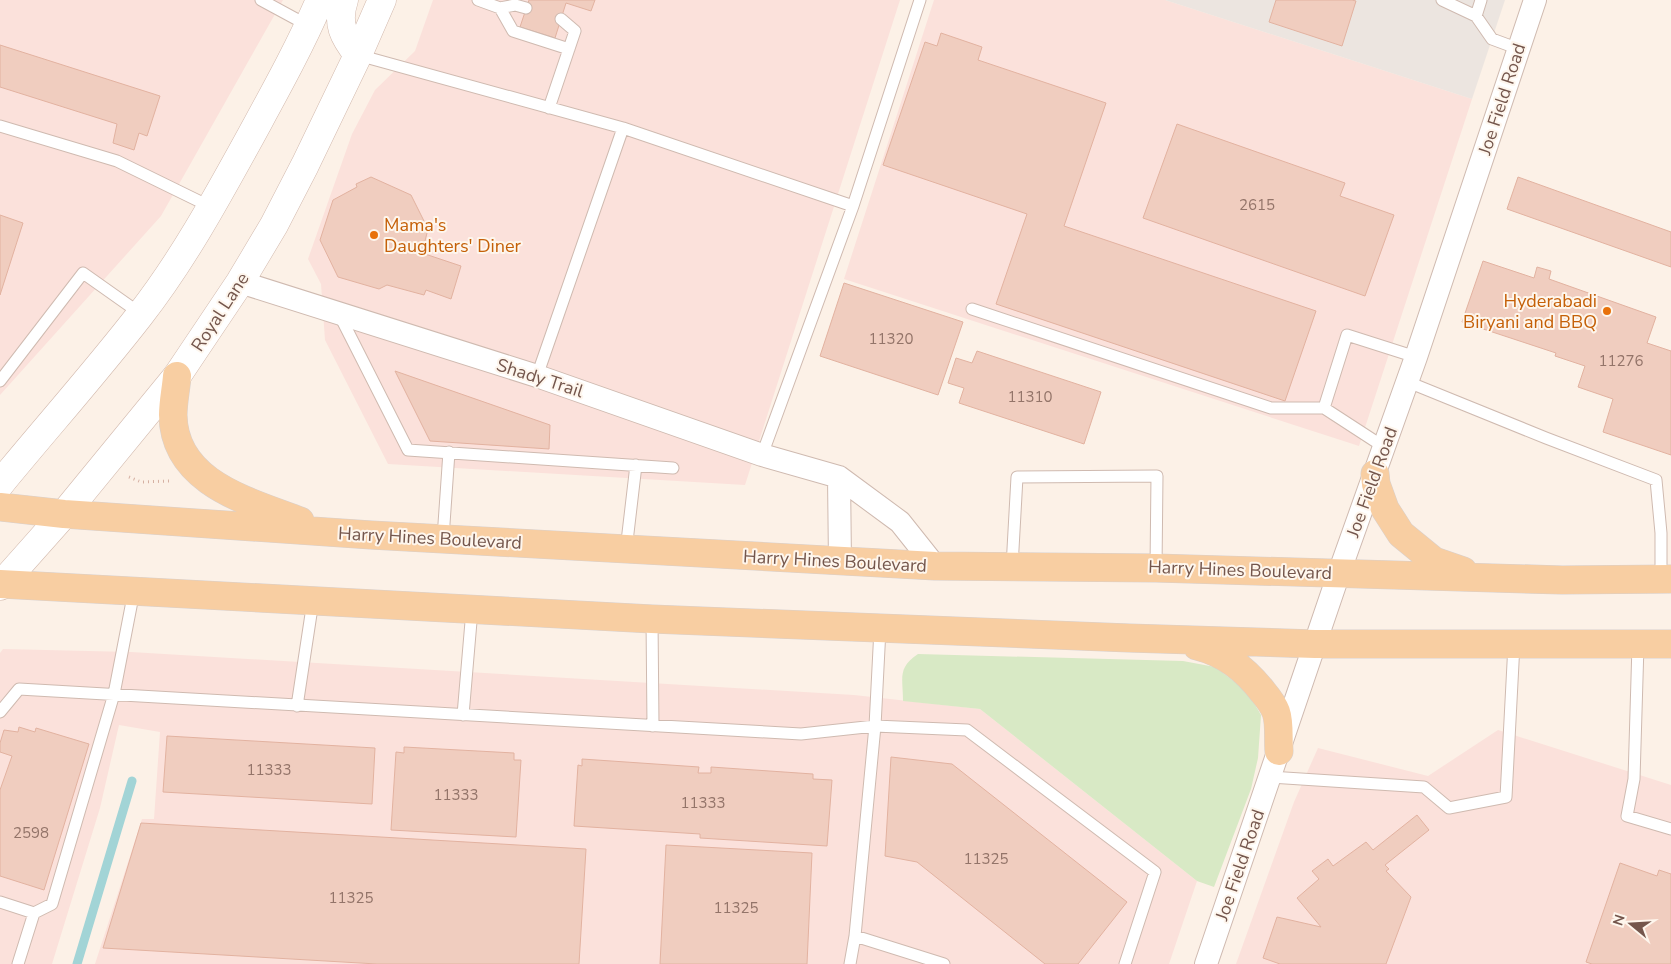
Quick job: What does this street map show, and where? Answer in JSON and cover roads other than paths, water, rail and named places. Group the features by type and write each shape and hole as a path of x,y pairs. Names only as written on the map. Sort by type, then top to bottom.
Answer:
{"main road":[{"path":"0,484 141,314 211,208 309,26 320,0"},
{"path":"344,0 341,24 345,38 358,55"},
{"name":"Royal Lane","path":"0,585 64,514 177,376 240,282 274,225 358,55 382,0"},
{"path":"177,376 173,415 177,438 196,472 243,500 329,531"},
{"path":"1375,474 1376,484 1384,509 1401,534 1434,561 1480,578"},
{"name":"Harry Hines Boulevard","path":"0,508 371,535 840,562 935,566 1156,568 1562,580 1666,579"},
{"path":"0,585 652,619 1176,640 1315,644 1671,644"},
{"path":"1176,640 1212,650 1236,663 1254,680 1276,712 1278,751"}],"street":[{"name":"Joe Field Road","path":"1206,964 1339,574 1408,382 1535,0"},
{"name":"Shady Trail","path":"240,282 537,376 762,455 839,477 900,522 935,566"},
{"path":"839,477 840,562"}],"lane":[{"path":"261,0 309,26"},
{"path":"478,0 500,8 516,5 526,8"},
{"path":"762,455 853,206 920,0"},
{"path":"1442,0 1476,16 1492,38 1519,49"},
{"path":"1476,16 1480,0"},
{"path":"500,8 513,31 569,49"},
{"path":"549,108 575,31 561,19"},
{"path":"358,55 623,128 853,206"},
{"path":"0,126 117,161 211,208"},
{"path":"537,376 623,128"},
{"path":"0,381 83,273 141,314"},
{"path":"972,309 1271,408 1324,408 1384,447"},
{"path":"339,314 408,450 674,468"},
{"path":"1324,408 1347,335 1416,357"},
{"path":"1408,382 1656,480 1666,579"},
{"path":"443,538 450,452"},
{"path":"626,550 636,465"},
{"path":"1012,567 1017,477 1157,476 1156,568"},
{"path":"0,902 34,913 52,904 114,694 134,591"},
{"path":"297,706 313,600"},
{"path":"463,715 472,609"},
{"path":"652,619 652,726"},
{"path":"850,964 874,726 880,629"},
{"path":"1270,777 1424,787 1449,808 1506,797 1514,644"},
{"path":"1638,645 1634,779 1628,816 1671,829"},
{"path":"0,712 19,689 800,734 874,726 967,730 1155,872 1125,964"},
{"path":"18,964 34,913"},
{"path":"854,936 944,964"}],"waterway":[{"path":"77,964 132,781"}],"place":[{"name":"Mama's Daughters' Diner","path":"374,235"},
{"name":"Hyderabadi Biryani and BBQ","path":"1607,311"}]}
